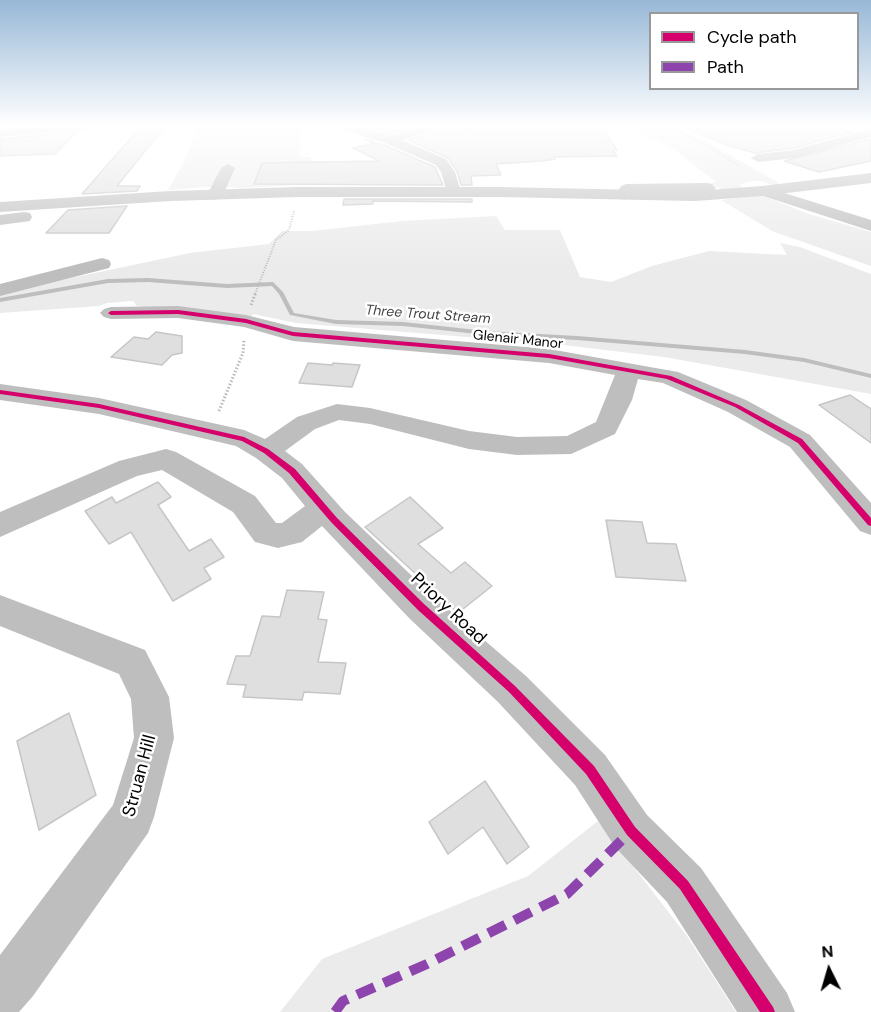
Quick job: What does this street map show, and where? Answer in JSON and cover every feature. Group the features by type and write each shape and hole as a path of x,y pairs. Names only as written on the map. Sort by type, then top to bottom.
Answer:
{"main road":[{"path":"0,207 297,192 624,195 762,191 871,178"}],"street":[{"path":"215,195 226,171"},
{"path":"447,171 453,192"},
{"path":"682,173 714,191"},
{"path":"762,191 817,211 871,226"},
{"path":"0,220 24,217"},
{"path":"0,290 102,264"},
{"name":"Glenair Manor","path":"111,313 178,312 246,321 293,334 549,356 669,377 737,406 800,441 871,523"},
{"path":"266,451 306,423 337,412 370,416 469,440 518,446 571,445 606,428 629,370"},
{"name":"Priory Road","path":"0,392 99,406 209,430 244,440 266,451 292,471 324,508 421,607 512,689 590,770 631,831 684,885 768,1012"},
{"path":"0,525 129,468 166,459 244,504 266,533 278,536 291,533 324,508"},
{"name":"Struan Hill","path":"0,610 132,662 150,697 154,738 132,817 15,978 0,994"}],"path":[{"path":"742,171 748,182 762,191"},
{"path":"209,430 243,353 246,321 256,289 276,240 289,230 295,209"}],"shaded area":[{"path":"179,171 312,171 312,177 296,185 239,188 219,186 168,190"},
{"path":"702,171 758,171 779,183 775,186 761,181 752,181 740,184 742,189 723,190 708,183 716,182"},
{"path":"761,195 809,214 871,232 871,266 772,231 721,200"},
{"path":"496,216 505,230 560,230 580,277 611,282 652,266 709,251 787,255 780,243 800,247 871,274 871,394 664,357 564,345 296,323 253,314 250,319 137,306 133,301 107,303 99,306 0,313 0,293 190,253 269,244 282,231 312,231 402,221"},
{"path":"598,821 687,936 736,1012 280,1012 322,959 528,876"}],"building":[{"path":"102,171 129,171 117,186 140,186 137,191 82,194"},
{"path":"259,171 437,171 443,185 254,184"},
{"path":"457,171 499,171 501,175 471,176 472,185 461,185"},
{"path":"344,199 472,199 472,202 373,201 373,204 343,205"},
{"path":"127,206 109,233 46,233 68,210"},
{"path":"156,332 182,336 182,353 172,355 162,365 111,357 134,337 148,339"},
{"path":"308,363 360,365 352,387 299,383"},
{"path":"850,395 871,409 871,443 819,405"},
{"path":"158,482 171,497 158,505 189,551 211,539 224,557 204,568 211,579 173,601 131,532 109,544 85,511 112,497 116,503"},
{"path":"410,497 443,528 418,544 451,573 465,562 492,586 458,613 365,527"},
{"path":"606,520 642,522 647,543 676,544 686,581 616,577"},
{"path":"287,590 324,592 318,619 327,620 318,662 346,663 340,694 304,692 302,700 243,697 246,685 227,684 236,656 250,656 262,616 280,617"},
{"path":"69,713 96,795 39,830 17,741"},
{"path":"485,781 529,847 507,864 483,827 448,854 429,822"}],"waterway":[{"name":"Three Trout Stream","path":"0,300 108,281 148,280 227,286 273,284 281,293 292,314 336,322 403,324 486,333 745,352 804,360 871,376"}],"marked path":[{"path":"335,1012 343,1001 427,964 567,894 631,831"}],"cycle path":[{"path":"111,313 178,312 246,321 293,334 549,356 669,377 737,406 800,441 871,523"},
{"path":"0,392 99,406 244,439 266,451 292,471 334,520 421,607 512,689 590,770 631,831 684,885 768,1012"}]}
